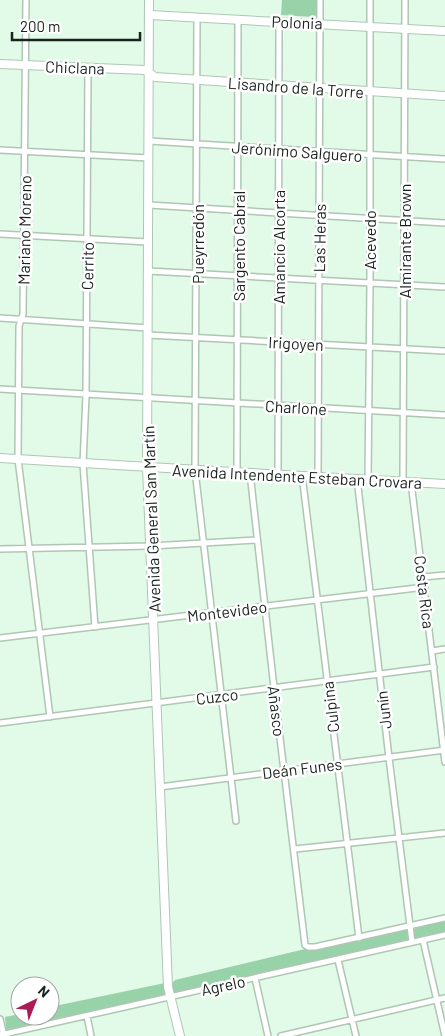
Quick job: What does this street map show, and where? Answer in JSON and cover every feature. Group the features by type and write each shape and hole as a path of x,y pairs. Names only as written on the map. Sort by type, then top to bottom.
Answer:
{"street":[{"name":"Mariano Moreno","path":"26,0 24,314 19,326 18,459 50,717"},
{"name":"Avenida General San Martín","path":"150,0 147,468 168,987 180,1036"},
{"name":"Las Heras","path":"318,476 320,0"},
{"name":"Acevedo","path":"368,479 370,0"},
{"name":"Almirante Brown","path":"405,0 403,413 407,482"},
{"name":"Polonia","path":"150,15 445,31"},
{"name":"Pueyrredón","path":"198,17 195,470 236,821"},
{"name":"Sargento Cabral","path":"236,472 238,19"},
{"name":"Amancio Alcorta","path":"278,474 279,22"},
{"name":"Chiclana","path":"0,64 145,70 149,73"},
{"name":"Cerrito","path":"88,67 86,395 83,464 95,628"},
{"name":"Lisandro de la Torre","path":"149,73 155,77 197,81 445,96"},
{"name":"Jerónimo Salguero","path":"149,141 369,156 445,159"},
{"path":"0,150 149,158"},
{"path":"149,206 445,223"},
{"path":"0,234 148,242"},
{"path":"148,271 445,287"},
{"name":"Irigoyen","path":"0,318 85,323 196,337 445,351"},
{"name":"Charlone","path":"0,389 445,415"},
{"name":"Avenida Intendente Esteban Crovara","path":"0,458 445,484"},
{"name":"Añasco","path":"250,473 274,688 295,849 304,941 308,948 359,938"},
{"name":"Culpina","path":"302,475 359,938"},
{"name":"Junín","path":"357,478 412,942"},
{"name":"Costa Rica","path":"407,482 424,577 445,762"},
{"path":"0,549 151,546 257,540"},
{"path":"424,577 445,575"},
{"name":"Montevideo","path":"0,638 425,587"},
{"path":"432,651 445,649"},
{"name":"Cuzco","path":"0,723 434,667"},
{"path":"0,718 0,723"},
{"name":"Deán Funes","path":"160,787 444,750"},
{"path":"295,849 445,833"},
{"path":"359,938 445,918"},
{"name":"Agrelo","path":"2,1035 445,935"},
{"path":"423,940 445,1036"},
{"path":"338,960 356,1036"},
{"path":"255,978 268,1036"},
{"path":"281,1036 445,998"},
{"path":"87,1016 92,1036"},
{"path":"0,1019 2,1035"}],"green space":[{"path":"282,0 317,0 317,15 312,17 281,15"},
{"path":"445,920 445,933 414,940 412,931 414,929"},
{"path":"407,929 409,940 307,965 173,995 170,986 175,980 305,949 310,951"},
{"path":"165,983 167,995 60,1018 60,1005"},
{"path":"10,1016 10,1026 24,1026 6,1030 5,1017"}]}
